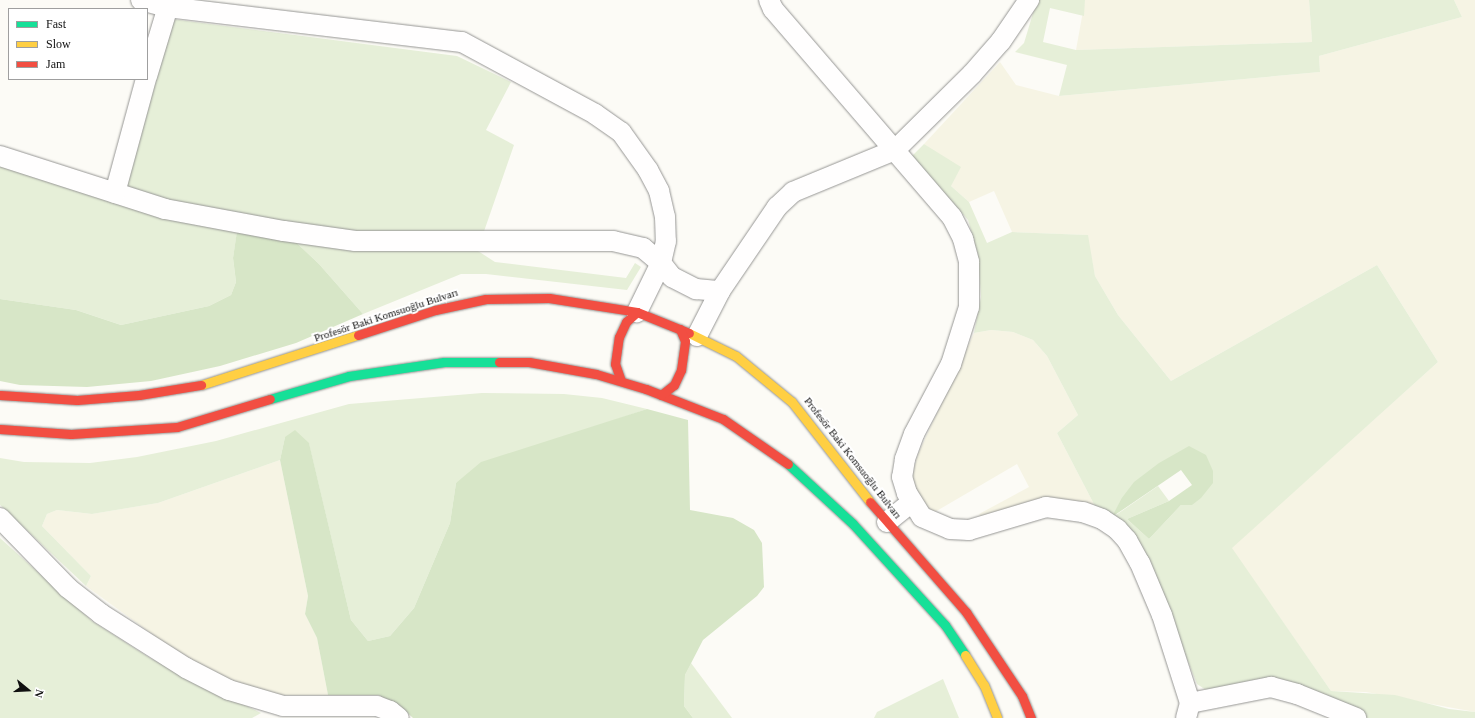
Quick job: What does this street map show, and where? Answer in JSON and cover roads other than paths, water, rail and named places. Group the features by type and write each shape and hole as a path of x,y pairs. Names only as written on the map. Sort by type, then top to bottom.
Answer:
{"main road":[{"name":"Profesör Baki Komsuoğlu Bulvarı","path":"0,395 77,400 139,395 211,383 435,310 486,299 549,298 637,312 688,332 736,356 792,402 887,522 966,612 1022,696 1031,718"},
{"path":"621,381 615,364 619,337 626,322 637,312"},
{"path":"661,395 674,385 681,370 685,341 688,332"},
{"path":"0,429 70,434 138,431 177,427 349,376 444,362 507,361 552,364 621,381 723,419 798,471 853,524 946,625 984,685 997,718"}],"street":[{"path":"141,0 462,42 595,114 621,132 648,170 659,191 665,217 666,241 661,263 637,312"},
{"path":"769,0 772,9 952,217 969,262 971,284 969,307 958,346 905,459 902,477 912,502 922,517 950,529 969,530 1046,506 1083,512 1117,529 1127,540 1140,564 1162,615 1188,710 1271,687 1316,710 1356,718"},
{"path":"688,332 720,291 776,207 793,192 895,150 972,74 1001,41 1029,0"},
{"path":"148,75 169,3"},
{"path":"115,193 146,80"},
{"path":"0,156 165,209 238,224 355,241 613,240 643,248 661,263 672,277 696,289 720,291"},
{"path":"887,522 912,502"},
{"path":"0,518 68,588 101,614 186,668 229,690 283,706 377,706 390,710 399,718"}]}
